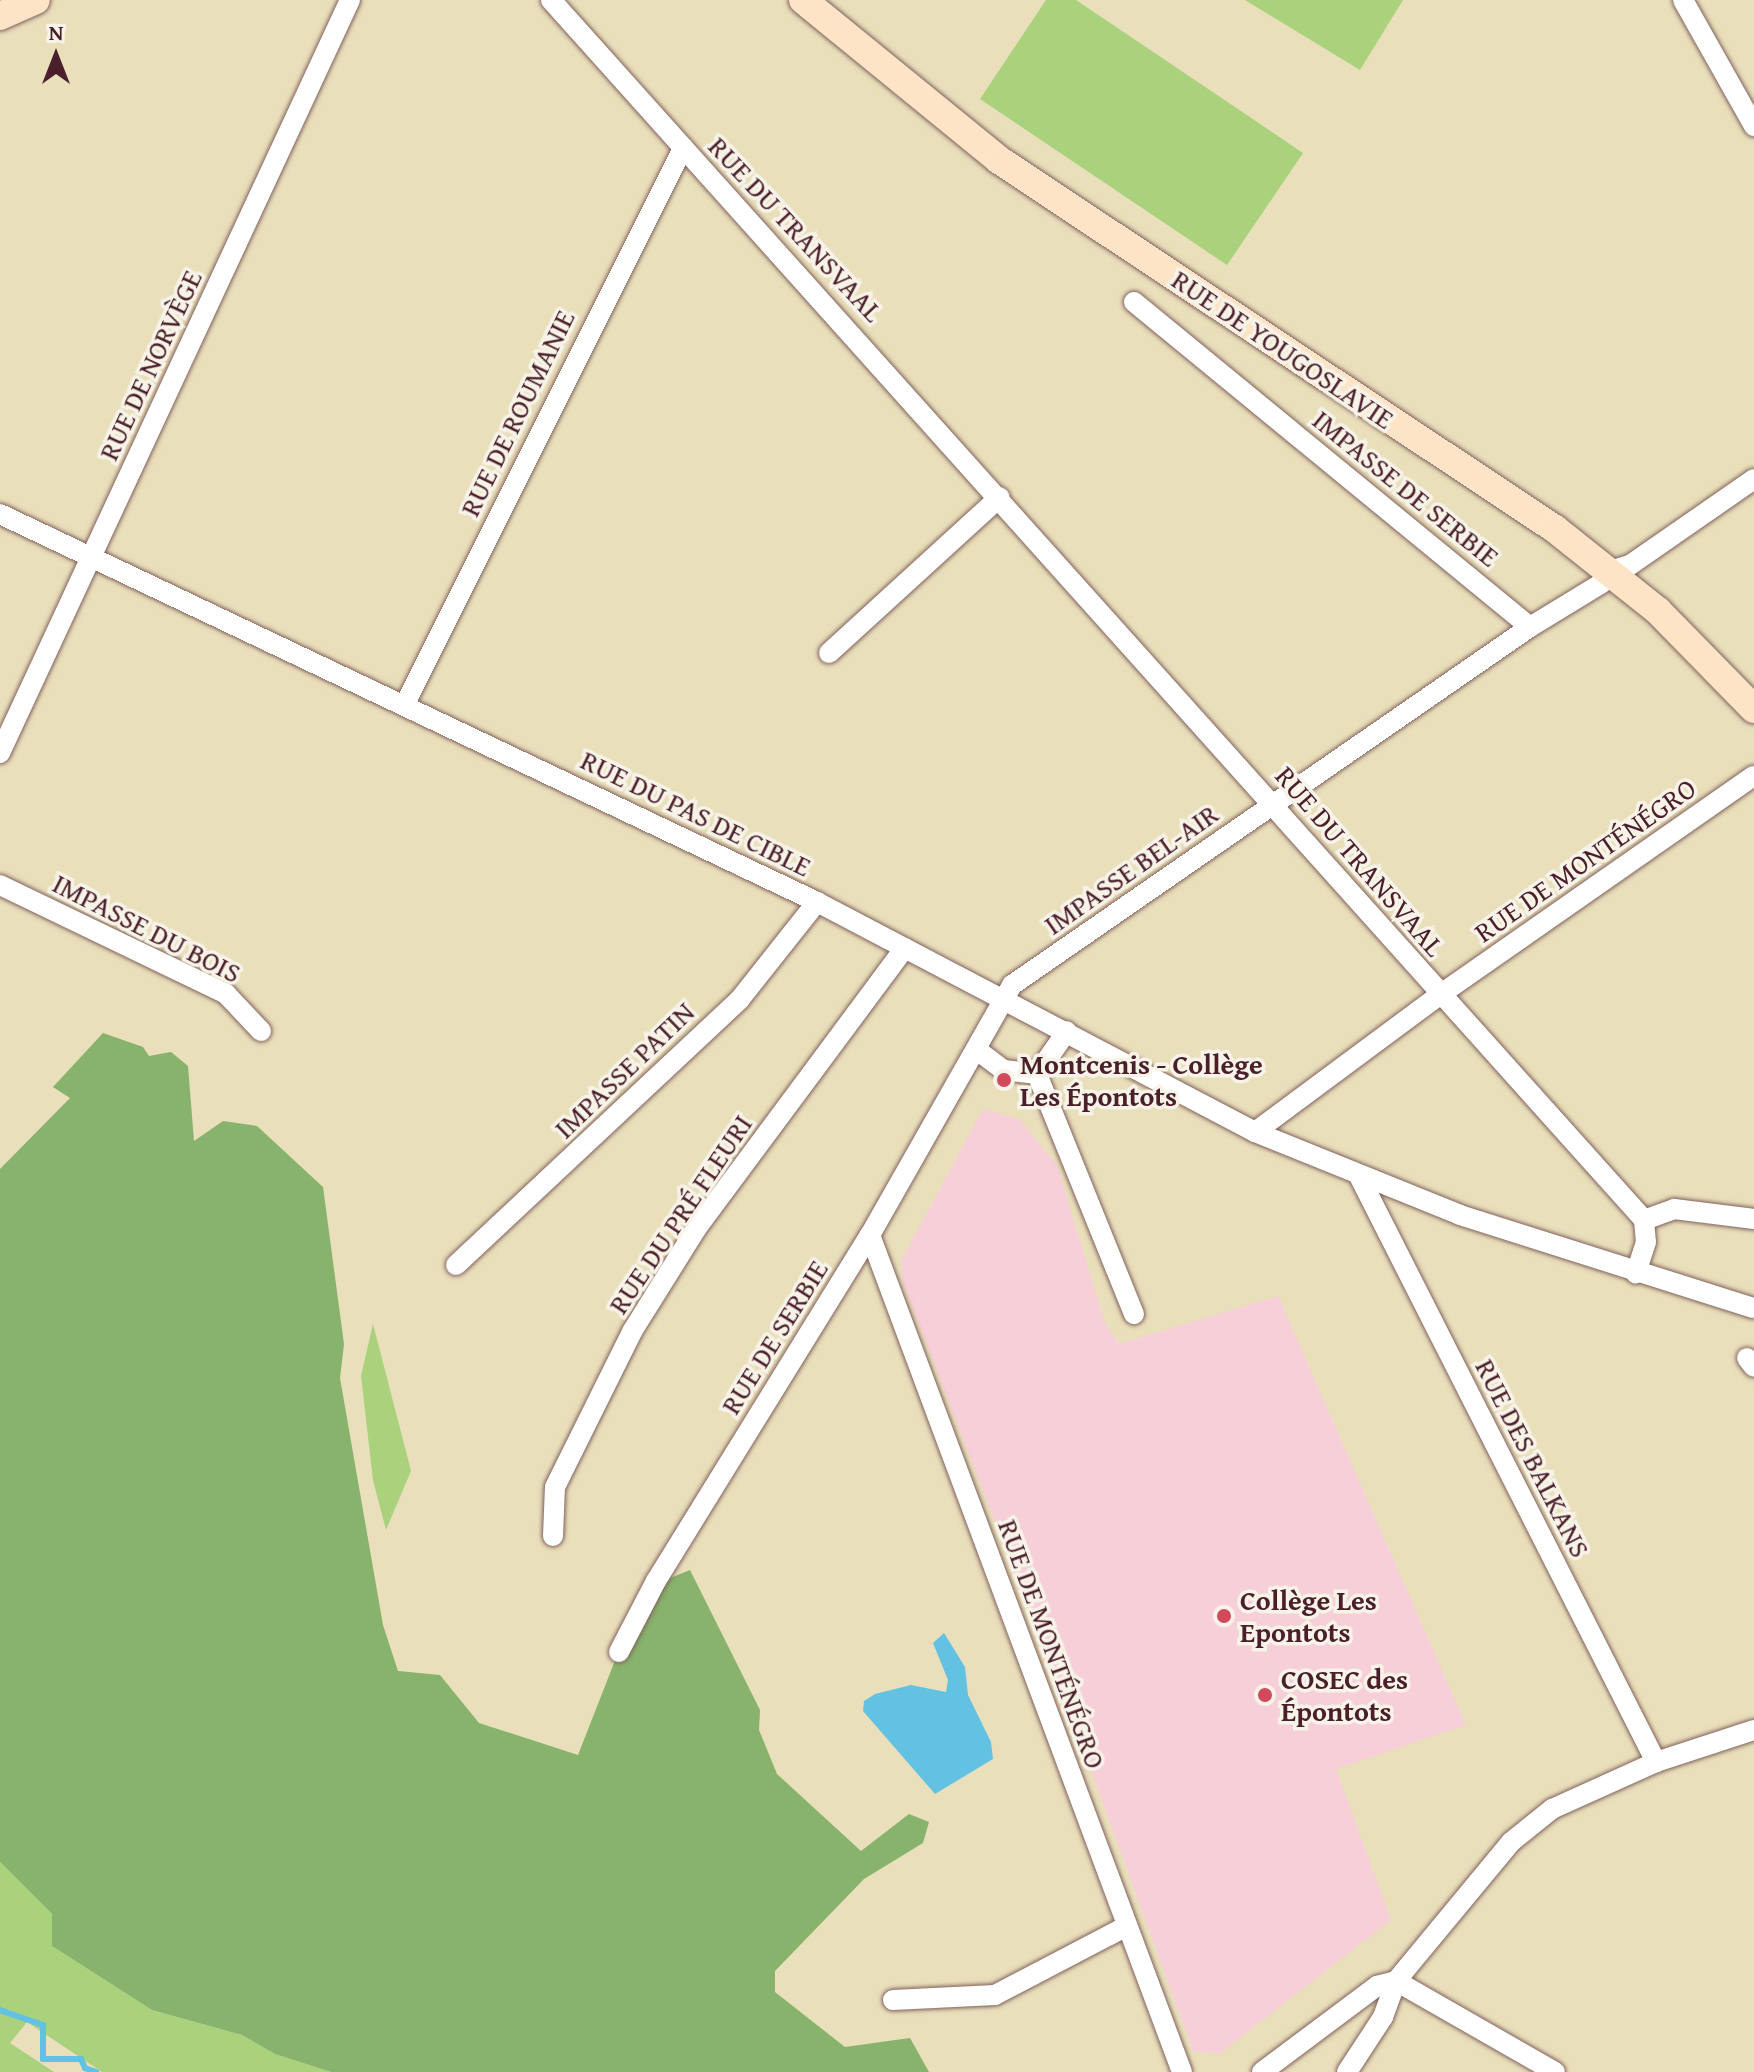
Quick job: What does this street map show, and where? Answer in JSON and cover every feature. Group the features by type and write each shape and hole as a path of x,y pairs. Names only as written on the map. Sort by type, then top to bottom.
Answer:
{"main road":[{"path":"0,16 36,0"},
{"name":"RUE DE YOUGOSLAVIE","path":"803,0 999,160 1555,529 1610,571 1694,644 1754,709"}],"street":[{"name":"RUE DE NORVÈGE","path":"0,753 350,0"},
{"name":"RUE DU TRANSVAAL","path":"551,0 1000,497 1644,1220"},
{"path":"1683,0 1754,126"},
{"name":"RUE DE ROUMANIE","path":"405,704 683,148"},
{"name":"IMPASSE DE SERBIE","path":"1134,302 1530,627"},
{"path":"1610,571 1630,565 1754,479"},
{"path":"829,653 1000,497"},
{"name":"RUE DU PAS DE CIBLE","path":"0,514 817,902 1255,1132 1360,1178 1636,1273 1754,1308"},
{"name":"IMPASSE BEL-AIR","path":"977,1050 1002,997 1530,627 1602,583 1610,571"},
{"name":"RUE DE MONTÉNÉGRO","path":"1255,1132 1441,994 1754,776"},
{"name":"IMPASSE DU BOIS","path":"0,885 226,994 261,1031"},
{"name":"IMPASSE PATIN","path":"456,1265 740,999 817,902"},
{"name":"RUE DU PRÉ FLEURI","path":"553,1536 555,1487 633,1330 696,1229 905,948"},
{"path":"1037,1074 1067,1031"},
{"path":"977,1050 1004,1070 1037,1074"},
{"name":"RUE DE SERBIE","path":"619,1652 656,1581 870,1235 977,1050"},
{"path":"1037,1074 1134,1314"},
{"name":"RUE DES BALKANS","path":"1360,1178 1656,1762"},
{"path":"1636,1273 1646,1242 1644,1220 1674,1209 1754,1219"},
{"name":"RUE DE MONTÉNÉGRO","path":"870,1235 1182,2072"},
{"path":"1347,2072 1383,2017 1396,1981 1511,1842 1552,1809 1656,1762 1754,1730"},
{"path":"893,2000 995,1995 1127,1926"},
{"path":"1262,2072 1377,1986 1396,1981 1555,2072"}],"shaded area":[{"name":"Collège Les Epontots","path":"983,1109 1019,1119 1057,1165 1105,1323 1119,1344 1278,1296 1466,1725 1336,1769 1391,1920 1219,2054 1193,2051 1093,1776 902,1280 902,1259"}],"green space":[{"path":"1046,0 1076,0 1303,153 1227,265 980,99"},
{"path":"1245,0 1403,0 1360,70"},
{"path":"103,1033 143,1047 149,1056 171,1052 188,1066 194,1141 223,1121 257,1126 323,1187 344,1344 340,1378 383,1625 398,1671 440,1675 479,1723 578,1755 643,1589 690,1570 760,1710 759,1730 777,1774 861,1851 909,1814 929,1822 923,1843 864,1879 775,1971 775,1992 845,2047 910,2038 929,2072 331,2072 275,2054 242,2035 152,2010 52,1946 52,1914 0,1862 0,1169 70,1098 53,1087"},
{"path":"373,1324 411,1471 386,1530 373,1480 361,1376"},
{"path":"0,1862 52,1914 52,1946 152,2010 242,2035 275,2054 331,2072 102,2072 27,2022 10,2043 54,2072 0,2072"}],"water":[{"path":"944,1633 965,1667 968,1695 991,1742 993,1759 935,1794 863,1711 864,1701 875,1694 911,1685 946,1692 948,1680 933,1643"}],"waterway":[{"path":"0,2010 43,2025 43,2059 81,2059 85,2068 96,2072"}],"place":[{"name":"Montcenis - Collège Les Épontots","path":"1004,1080"},
{"name":"Collège Les Epontots","path":"1224,1616"},
{"name":"COSEC des Épontots","path":"1265,1695"}]}
